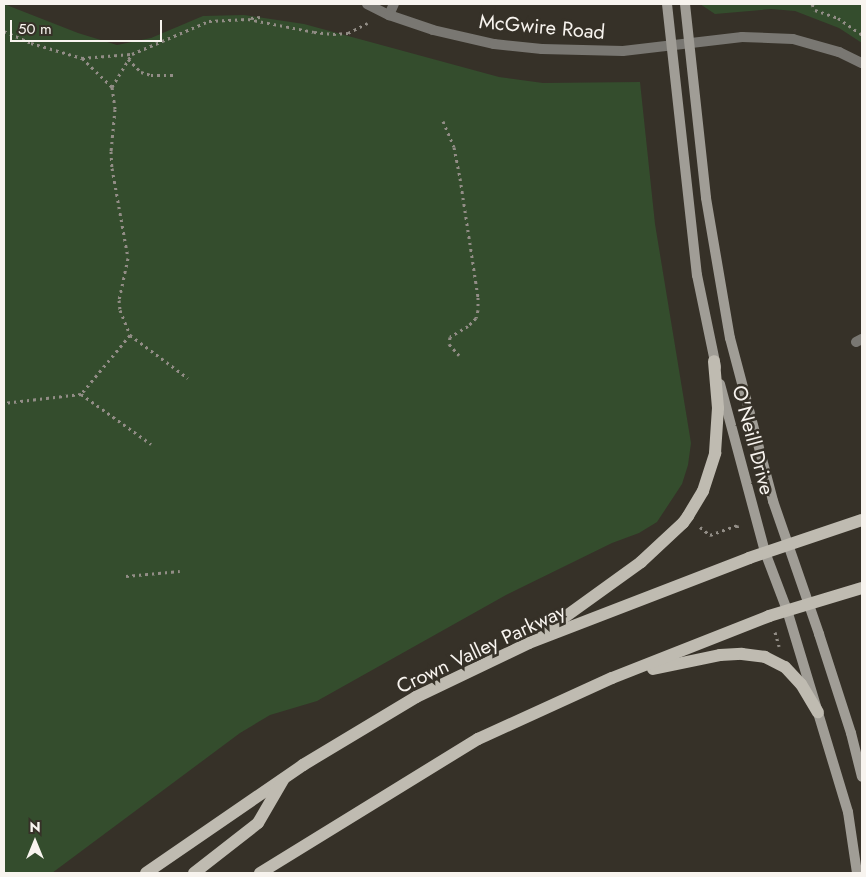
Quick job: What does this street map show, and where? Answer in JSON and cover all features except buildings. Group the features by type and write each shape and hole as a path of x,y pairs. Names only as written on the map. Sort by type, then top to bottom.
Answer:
{"main road":[{"name":"O'Neill Drive","path":"667,4 670,46 697,275 714,361 765,552 787,610 848,812 857,873"},
{"name":"O'Neill Drive","path":"685,4 706,198 730,338 773,501 851,733 862,777"},
{"path":"528,643 642,562 683,524 702,491 715,453 718,408 714,361"},
{"name":"Crown Valley Parkway","path":"146,873 284,778 416,697 528,643 765,552 862,520"},
{"path":"260,873 335,825 478,739 612,678 787,610 862,588"},
{"path":"612,678 720,655 742,654 765,657 785,667 801,684 818,712"},
{"path":"194,873 258,823 284,778"}],"street":[{"name":"McGwire Road","path":"368,4 389,16 433,30 513,46 623,51 742,37 793,40 839,52 862,63"},
{"path":"389,16 394,4"}],"path":[{"path":"812,4 815,10 838,18 862,35"},
{"path":"4,31 31,43 82,58 132,54 209,20 260,17"},
{"path":"248,19 333,34 348,33 368,23"},
{"path":"132,54 112,87 115,110 111,151 112,168 128,258 127,271 119,300 120,310 130,335 188,378"},
{"path":"82,58 112,87"},
{"path":"128,59 141,72 151,75 176,75"},
{"path":"442,121 454,147 478,297 476,318 468,326 450,337 449,344 459,355"},
{"path":"81,394 130,335"},
{"path":"4,403 81,394 151,444"},
{"path":"695,521 710,535 737,526 738,528"},
{"path":"126,576 180,571"}],"green space":[{"path":"4,4 78,33 117,45 151,38 203,16 244,15 304,24 499,77 543,83 640,82 655,224 691,443 688,465 682,484 657,522 639,533 612,543 506,595 317,701 270,715 240,733 52,873 4,873"},
{"path":"700,4 862,4 862,43 839,28 795,11 771,9 715,14"}]}
